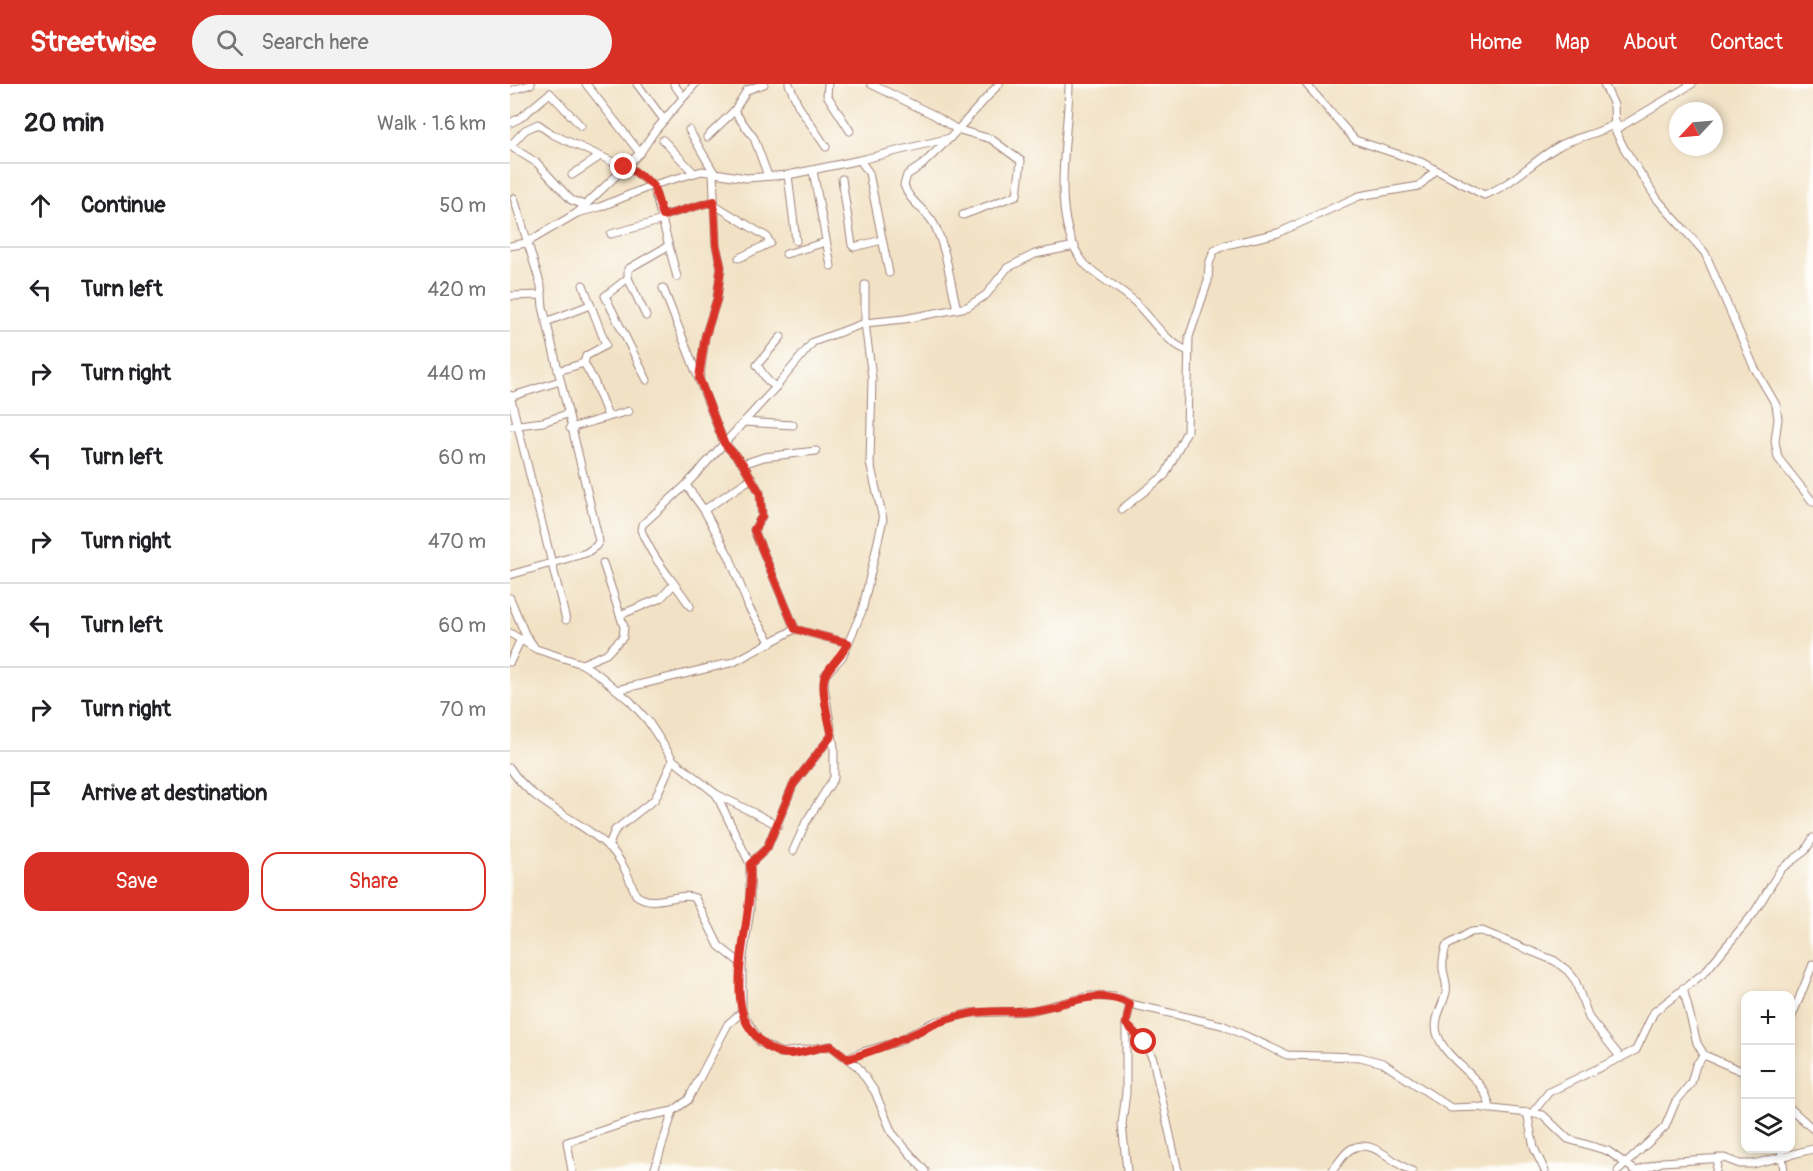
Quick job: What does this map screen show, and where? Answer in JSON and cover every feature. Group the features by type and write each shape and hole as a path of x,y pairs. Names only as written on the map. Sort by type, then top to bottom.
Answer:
{"street":[{"path":"513,88 531,84"},
{"path":"586,84 640,153"},
{"path":"637,84 664,120"},
{"path":"674,84 683,97"},
{"path":"578,213 640,153 664,120 695,84"},
{"path":"707,137 734,111 747,90 764,84"},
{"path":"789,84 799,107 826,147"},
{"path":"828,84 827,95 850,131"},
{"path":"871,84 934,115 956,129 992,139 1022,164 1017,195 963,215"},
{"path":"957,309 935,226 928,213 915,206 904,185 907,175 922,165 950,138 999,84"},
{"path":"1069,84 1062,183 1070,233 1075,246 1087,266 1135,302 1166,339 1188,351"},
{"path":"1306,84 1355,141 1421,162 1484,195 1511,183 1560,146 1615,126 1692,84"},
{"path":"1604,84 1614,105 1615,126 1657,199 1705,253 1754,367 1776,405 1778,419 1775,441 1778,458 1813,502"},
{"path":"510,123 520,118 550,93 582,126"},
{"path":"734,111 754,138 768,176"},
{"path":"584,205 571,200 537,163 510,146 525,130 538,124 552,134 599,158 625,166 653,185 677,277"},
{"path":"689,130 713,171 716,245 721,267 717,299 705,337 699,378"},
{"path":"510,246 526,243 578,213 600,207 653,185 694,173 713,171 746,178 788,176 950,138"},
{"path":"663,140 694,173"},
{"path":"572,175 599,158"},
{"path":"860,160 869,173 889,273"},
{"path":"813,171 831,266"},
{"path":"1122,508 1165,475 1187,430 1189,337 1208,281 1209,264 1214,251 1241,241 1272,235 1359,196 1419,186 1435,171"},
{"path":"788,176 796,241"},
{"path":"842,178 852,245 859,246 882,240"},
{"path":"510,575 586,553 599,541 570,428 542,295 514,198"},
{"path":"611,234 715,203 767,237 770,243 739,258"},
{"path":"786,254 826,242"},
{"path":"646,316 628,278 629,267 668,246"},
{"path":"690,606 655,560 641,530 642,525 686,485 776,387 813,342 865,324 957,309 977,303 1003,273 1024,259 1075,246"},
{"path":"628,278 605,296 647,380"},
{"path":"583,285 606,345 586,356 584,363 608,416"},
{"path":"793,851 806,822 834,778 832,735 824,686 825,675 842,657 848,643 870,583 883,519 870,463 872,378 865,324 865,285"},
{"path":"663,288 724,443 743,464 760,493 762,508 754,530 795,629"},
{"path":"510,296 542,295"},
{"path":"546,322 590,305"},
{"path":"776,387 768,381 757,365 781,338"},
{"path":"558,371 584,363"},
{"path":"560,381 510,397 513,426 553,561 566,620"},
{"path":"570,428 629,411"},
{"path":"513,426 543,422 567,414"},
{"path":"744,422 793,425"},
{"path":"743,464 764,457 816,451"},
{"path":"704,510 752,478"},
{"path":"686,485 704,510 730,558 749,608 771,643"},
{"path":"582,664 606,654 621,642 624,627 603,562"},
{"path":"620,615 661,598 674,584"},
{"path":"510,597 525,634 536,649"},
{"path":"617,690 734,662 795,629 848,643"},
{"path":"510,633 536,649 582,664 617,690 648,721 673,760 716,794 778,825"},
{"path":"510,662 521,639"},
{"path":"750,864 767,848 793,785 832,735"},
{"path":"608,847 615,830 655,799 673,760"},
{"path":"510,768 551,808 580,824 608,847 624,868 636,895 642,900 652,902 689,896 695,898 719,946 742,964"},
{"path":"716,794 750,864 750,902 742,964 742,1012 757,1037 771,1049 791,1054 831,1046 858,1067 875,1092 892,1133 926,1171"},
{"path":"1545,1171 1534,1148 1530,1112 1549,1092 1595,1067 1636,1050 1642,1041 1650,1018 1683,988 1705,972 1754,914 1781,869 1805,850 1813,838"},
{"path":"1490,1109 1486,1093 1446,1048 1437,1034 1436,1021 1447,991 1443,960 1446,946 1471,932 1493,934 1541,953 1568,971 1575,980 1589,1018 1621,1058"},
{"path":"1795,1011 1813,964"},
{"path":"1683,988 1697,1043 1704,1054 1741,1071"},
{"path":"848,1059 897,1041 934,1022 970,1013 1030,1011 1090,996 1116,997 1130,1004 1207,1020 1287,1054 1360,1057 1383,1063 1451,1108 1530,1112 1546,1117 1556,1130 1568,1139 1608,1151 1636,1171 1662,1162 1718,1158 1746,1165 1779,1153"},
{"path":"1127,1171 1122,1135 1126,1024 1130,1004"},
{"path":"572,1171 567,1142 643,1117 673,1111 688,1100 728,1024 742,1012"},
{"path":"1126,1024 1146,1045 1153,1059 1178,1171"},
{"path":"1618,1171 1665,1127 1676,1103 1689,1087 1696,1065 1704,1054"},
{"path":"654,1171 673,1111"},
{"path":"1795,1112 1813,1128"},
{"path":"1332,1171 1348,1151 1358,1147 1382,1152 1395,1163 1412,1171"},
{"path":"1795,1151 1813,1149"},
{"path":"1782,1153 1784,1171"},
{"path":"1716,1171 1718,1158"}],"route":[{"path":"624,167 626,165 653,185 663,216 714,201 716,245 721,267 717,299 705,337 699,378 704,397 724,443 743,464 760,493 762,516 754,530 795,629 814,632 848,643 842,657 825,675 824,686 832,735 805,766 793,785 784,812 767,848 750,864 752,885 742,964 741,995 742,1012 753,1032 760,1042 781,1053 791,1054 831,1046 848,1059 897,1041 934,1022 970,1013 1030,1011 1090,996 1105,995 1116,997 1130,1004 1126,1024 1144,1042"}]}
